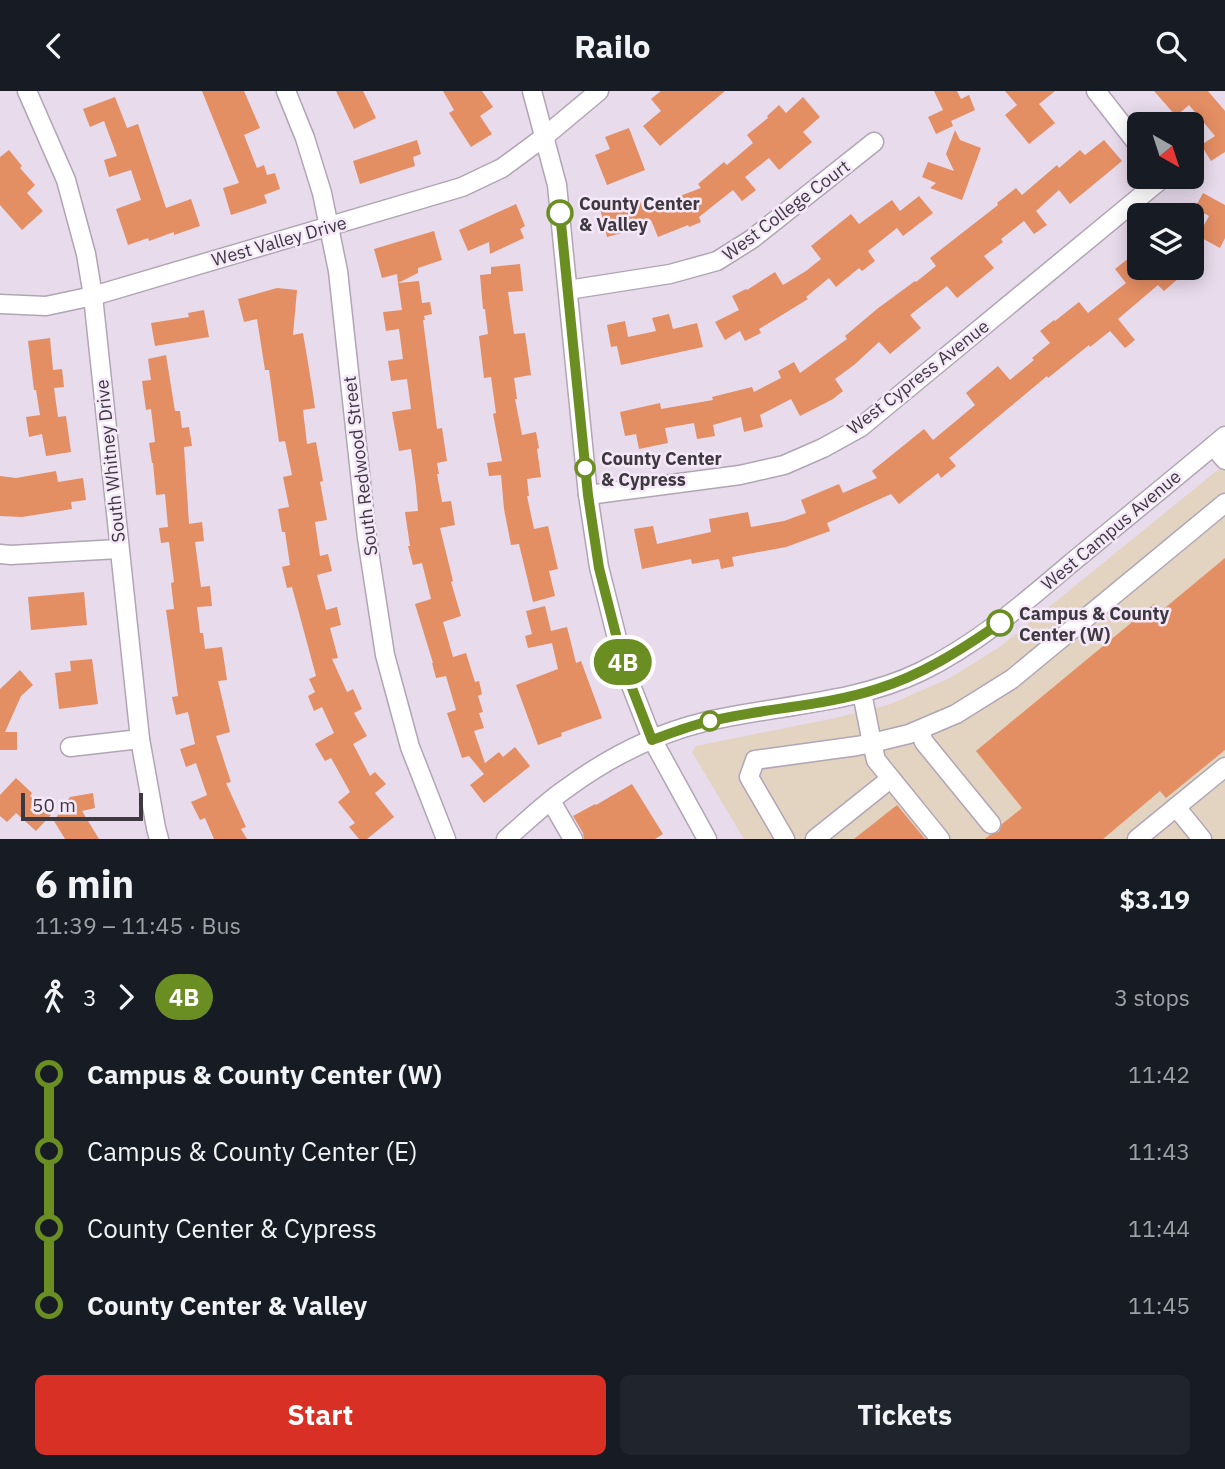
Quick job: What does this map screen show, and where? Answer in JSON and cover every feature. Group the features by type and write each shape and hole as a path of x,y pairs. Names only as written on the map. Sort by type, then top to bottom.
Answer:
{"street":[{"name":"South Whitney Drive","path":"27,91 66,180 86,254 93,296 140,739 159,839"},
{"name":"South Redwood Street","path":"286,91 305,138 322,193 338,271 367,538 385,655 410,747 446,839"},
{"path":"532,91 557,185 588,495 599,568 625,670 652,740 707,839"},
{"name":"West Valley Drive","path":"0,304 46,306 93,296 463,187 502,168 599,91"},
{"path":"1096,91 1127,131"},
{"name":"West College Court","path":"568,291 670,274 717,261 752,239 874,142"},
{"name":"West Cypress Avenue","path":"588,495 740,475 785,465 823,448 861,427 1149,189"},
{"path":"1219,441 1225,460"},
{"name":"West Campus Avenue","path":"506,839 565,789 602,764 634,747 704,723 877,689 919,673 957,652 1000,623 1219,441"},
{"path":"785,839 749,777 755,759 872,743 909,734 956,714 1012,680 1225,503"},
{"path":"0,554 118,549"},
{"path":"862,693 876,760 940,839"},
{"path":"919,730 924,742 991,824"},
{"path":"70,747 140,739"},
{"path":"1137,839 1225,767"},
{"path":"816,839 890,779"},
{"path":"551,801 573,839"},
{"path":"1176,807 1202,839"}],"shaded area":[{"path":"1225,464 1225,839 744,839 692,752 696,746 888,705 950,678 1001,646"}],"building":[{"path":"202,91 244,91 260,128 244,135 257,168 264,165 267,175 275,173 280,189 264,195 267,203 231,215 223,188 239,183"},
{"path":"336,91 363,91 376,118 354,129"},
{"path":"443,91 482,91 493,107 480,116 492,134 471,147 449,113 454,110"},
{"path":"661,91 725,91 660,146 643,126 661,111 651,99"},
{"path":"934,91 957,91 961,99 969,95 975,110 951,121 953,126 936,134 928,117 943,110"},
{"path":"1005,91 1055,91 1039,104 1055,123 1029,144 1005,115 1017,105"},
{"path":"1154,91 1208,91 1225,111 1225,152 1211,161 1204,150 1204,143 1215,136 1204,123 1204,112 1195,112 1189,105 1181,112 1172,112"},
{"path":"115,97 127,128 138,124 166,208 191,199 200,226 128,245 116,209 141,200 131,170 109,177 104,160 117,156 104,121 90,127 83,109"},
{"path":"803,97 820,117 803,132 812,142 779,170 769,158 745,177 756,190 742,201 733,190 699,217 701,222 658,237 651,220 621,228 622,233 607,237 600,208 640,198 643,210 701,188 698,184 753,143 747,135 779,105 786,113"},
{"path":"629,128 645,170 607,185 595,155 610,149 605,137"},
{"path":"955,130 960,140 981,148 962,200 930,188 936,183 922,177 928,162 954,171 946,154"},
{"path":"417,140 421,154 413,157 415,166 360,184 353,161"},
{"path":"1104,140 1122,161 1070,204 1059,190 1036,211 1047,225 1034,234 1024,221 1001,239 1003,242 984,256 994,268 957,298 947,286 910,315 921,328 890,354 879,342 835,379 843,391 833,399 800,416 791,399 760,415 763,427 744,432 741,417 713,425 715,436 697,439 694,423 665,428 668,443 639,449 636,434 625,436 620,412 660,403 661,409 713,400 712,397 752,387 754,392 781,378 778,371 794,362 800,373 847,339 845,336 877,309 936,266 930,258 1016,188 1022,195 1057,165 1059,168 1080,150 1085,155"},
{"path":"9,150 35,185 27,193 43,211 22,230 0,205 0,157"},
{"path":"1203,193 1225,205 1225,238 1220,248 1204,239 1204,225 1209,216 1204,213 1204,203 1198,203"},
{"path":"919,196 933,213 903,236 897,228 868,251 875,261 862,271 859,268 836,287 829,278 806,297 808,299 759,329 761,333 745,341 740,331 725,340 715,322 739,310 732,296 775,272 783,285 806,271 821,259 811,246 851,214 859,224 892,200 900,211"},
{"path":"516,204 525,226 520,229 524,238 490,254 489,242 468,251 459,230"},
{"path":"434,231 442,260 418,268 418,273 398,283 397,274 382,278 374,249"},
{"path":"1127,260 1127,280 1177,280 1164,291 1158,285 1118,319 1135,340 1125,348 1110,331 1090,347 1089,345 1048,378 1047,376 949,458 956,466 941,478 938,473 899,504 891,494 827,523 830,531 786,547 732,557 734,566 721,569 719,559 692,564 691,559 642,569 634,529 653,526 657,544 711,532 709,519 748,512 751,527 784,521 806,513 801,500 839,484 843,493 877,478 872,471 924,429 933,440 975,405 966,393 998,366 1010,380 1034,360 1032,358 1050,343 1040,331 1054,320 1079,302 1088,313 1126,283 1115,269"},
{"path":"520,264 523,291 508,292 514,334 525,333 531,375 514,378 515,399 522,435 536,432 541,477 527,479 527,496 534,529 548,526 558,569 549,571 555,596 533,602 519,544 511,545 501,475 489,476 487,463 502,461 493,414 496,413 491,377 484,378 479,336 488,334 480,275 491,274 491,267"},
{"path":"419,281 422,303 430,302 432,314 424,316 423,320 437,429 442,428 447,461 437,463 437,474 442,502 451,501 455,525 440,528 461,616 443,622 453,657 466,653 475,682 479,681 482,694 478,696 483,712 479,713 484,728 474,731 485,763 499,752 503,757 515,747 530,766 484,803 470,785 484,774 469,756 462,758 447,713 456,710 446,676 436,678 415,604 431,599 422,563 413,565 408,546 405,512 418,511 416,487 411,449 399,451 392,412 411,409 407,379 391,381 388,361 403,359 399,329 386,331 383,312 402,310 398,283"},
{"path":"277,288 297,290 293,335 303,333 312,387 315,408 303,410 307,444 316,442 327,520 315,522 320,556 328,554 332,571 317,575 326,610 337,607 341,625 330,628 338,658 332,659 347,692 353,689 362,709 354,713 367,736 353,744 370,776 375,772 386,784 375,793 394,817 367,839 359,839 349,827 355,823 338,802 350,792 331,758 325,761 315,744 334,733 322,707 314,711 308,696 315,692 309,679 316,676 292,587 287,588 282,567 290,565 278,509 289,507 283,477 292,475 285,441 279,442 269,370 265,370 257,319 244,322 238,299"},
{"path":"204,310 209,337 155,346 151,323 189,317 188,313"},
{"path":"669,314 673,329 697,323 703,347 621,365 617,346 611,347 607,325 625,321 628,337 656,331 652,318"},
{"path":"50,338 53,370 62,369 64,387 54,388 58,417 66,416 71,452 46,456 42,434 29,437 26,417 40,415 28,341"},
{"path":"166,355 175,411 180,411 182,428 189,427 192,446 184,447 189,524 202,522 204,541 195,542 201,587 210,586 212,606 197,607 200,633 203,633 205,649 222,647 227,680 218,681 230,732 216,736 231,782 226,783 246,827 241,829 247,839 214,839 205,818 200,820 191,802 207,795 196,763 186,767 180,749 195,744 188,712 176,715 172,697 178,696 166,610 174,609 171,583 174,582 169,542 161,543 159,528 168,527 165,494 156,495 149,443 155,442 151,409 146,410 142,381 151,380 148,359"},
{"path":"56,471 58,482 83,478 86,500 71,502 72,509 22,517 0,516 0,476 16,478"},
{"path":"1225,558 1225,750 1166,798 1160,791 1103,839 985,839 999,832 1002,824 1022,808 976,751 1154,604 1160,612"},
{"path":"84,592 87,625 31,630 28,597"},
{"path":"545,606 551,631 567,627 576,663 581,661 602,718 561,733 562,736 538,745 516,685 558,669 552,643 528,648 525,636 532,634 526,611"},
{"path":"92,659 98,704 59,709 55,673 71,671 70,661"},
{"path":"20,670 33,685 21,696 5,732 17,732 17,750 0,750 0,689"},
{"path":"16,778 32,793 30,796 51,815 36,831 16,813 7,822 0,816 0,795"},
{"path":"632,784 663,834 655,839 584,839 573,816"},
{"path":"93,793 95,808 82,811 99,839 65,839 54,821 70,797"},
{"path":"897,805 925,839 854,839"}],"bus line":[{"name":"4B","path":"560,213 588,495 599,568 625,670 652,740 704,723 877,689 919,673 1000,623"}],"place":[{"name":"County Center & Valley","path":"560,213"},
{"name":"County Center & Cypress","path":"585,468"},
{"name":"Campus & County Center (W)","path":"1000,623"}]}
